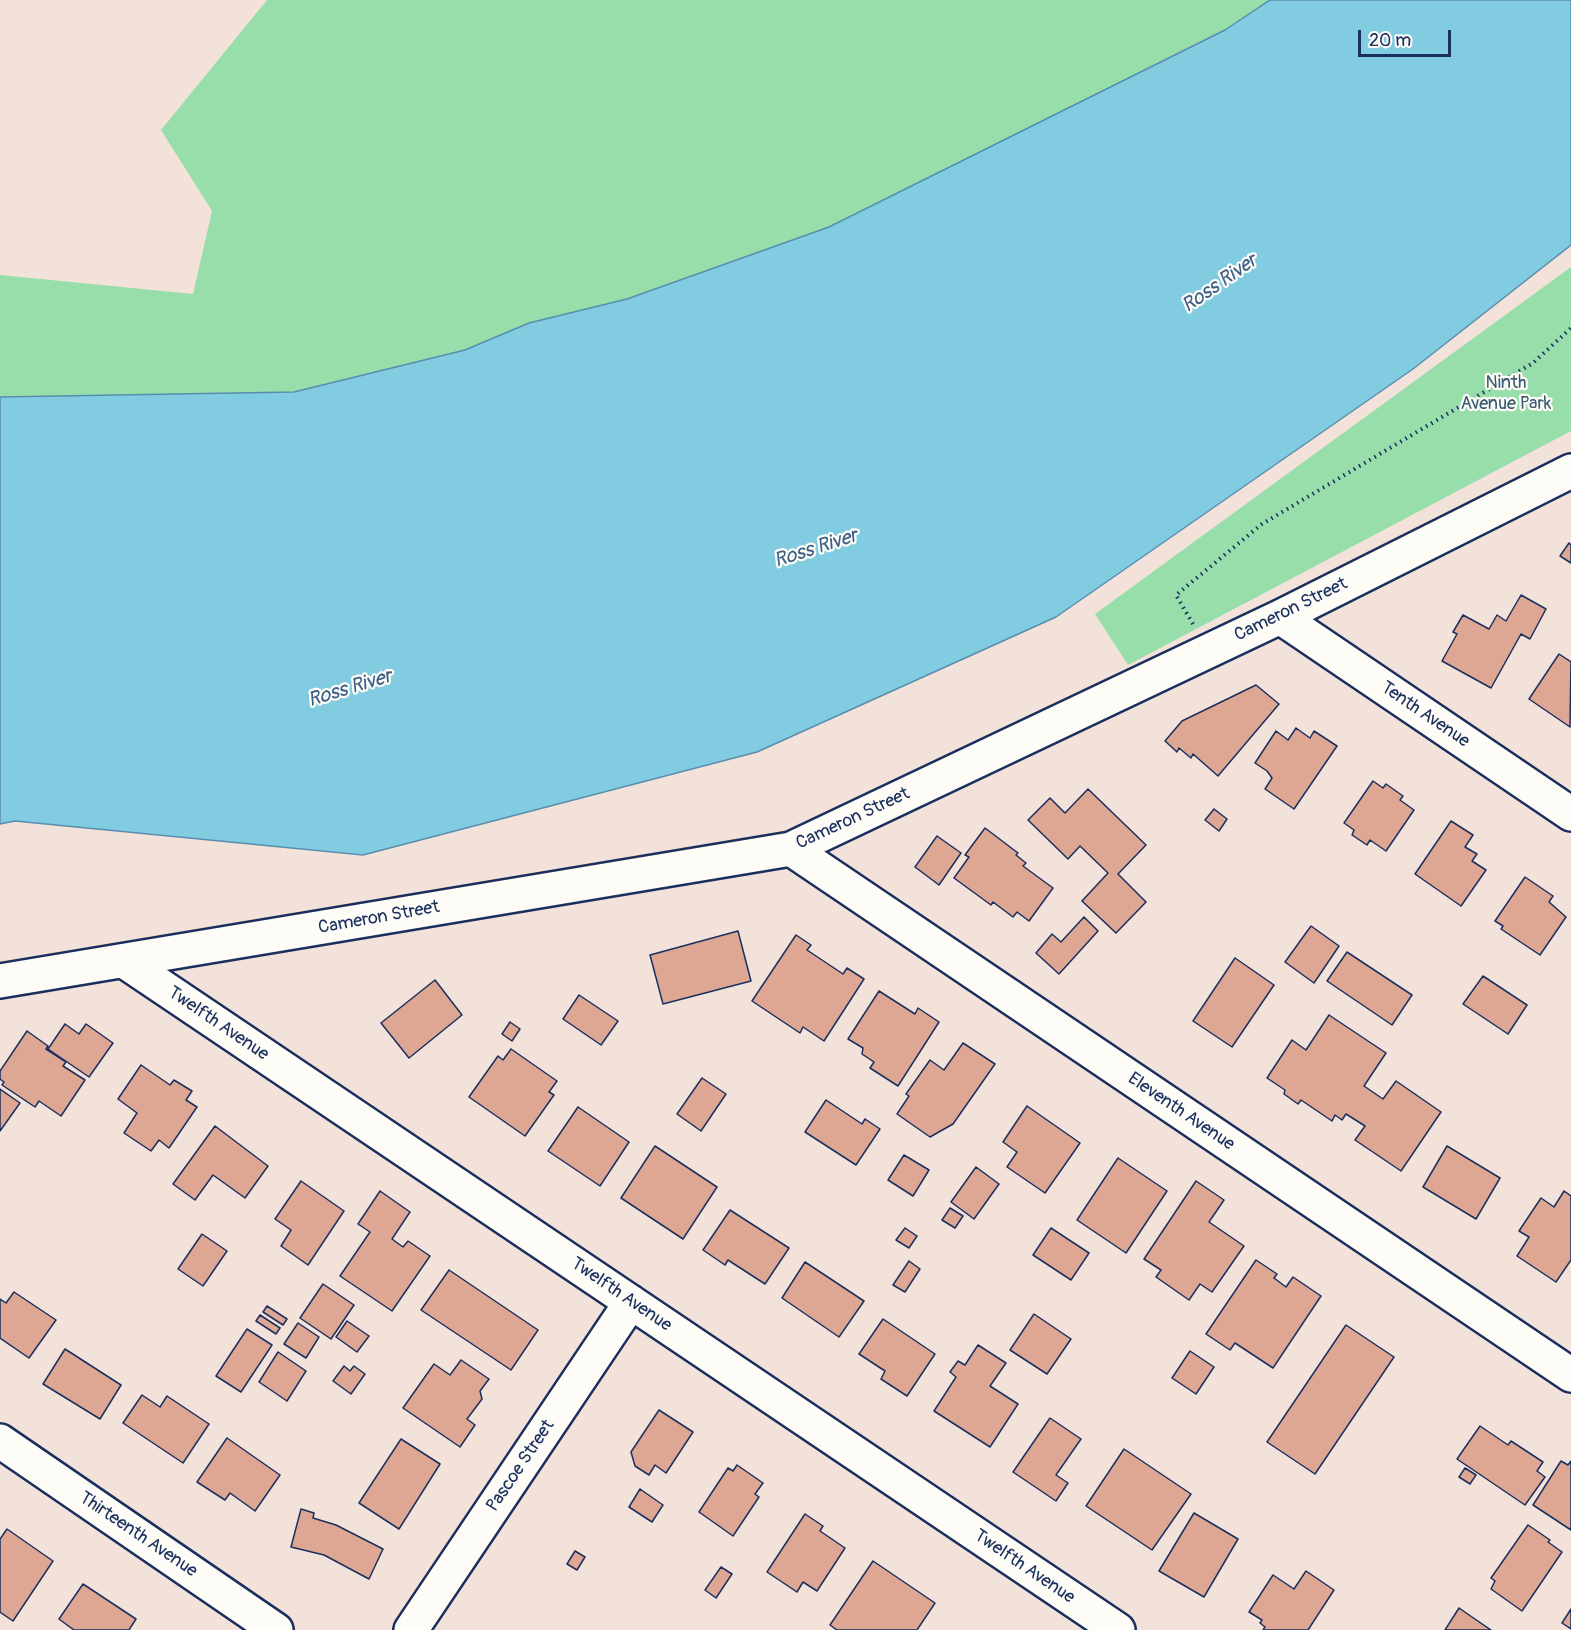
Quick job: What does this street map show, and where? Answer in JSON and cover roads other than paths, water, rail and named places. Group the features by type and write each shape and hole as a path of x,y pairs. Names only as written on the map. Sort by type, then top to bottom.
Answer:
{"street":[{"name":"Cameron Street","path":"0,981 791,849 1280,617 1571,471"},
{"name":"Tenth Avenue","path":"1280,617 1571,814"},
{"name":"Eleventh Avenue","path":"791,849 1571,1375"},
{"name":"Twelfth Avenue","path":"124,961 1118,1630"},
{"name":"Pascoe Street","path":"411,1630 631,1302"},
{"name":"Thirteenth Avenue","path":"0,1441 276,1630"}],"water":[{"name":"Ross River","path":"1270,0 1571,0 1571,245 1413,369 1056,617 757,752 363,855 15,821 0,824 0,397 294,392 465,350 529,323 627,299 829,227 1225,30"}],"park label":[{"name":"Ninth Avenue Park","path":"1506,394"}]}
